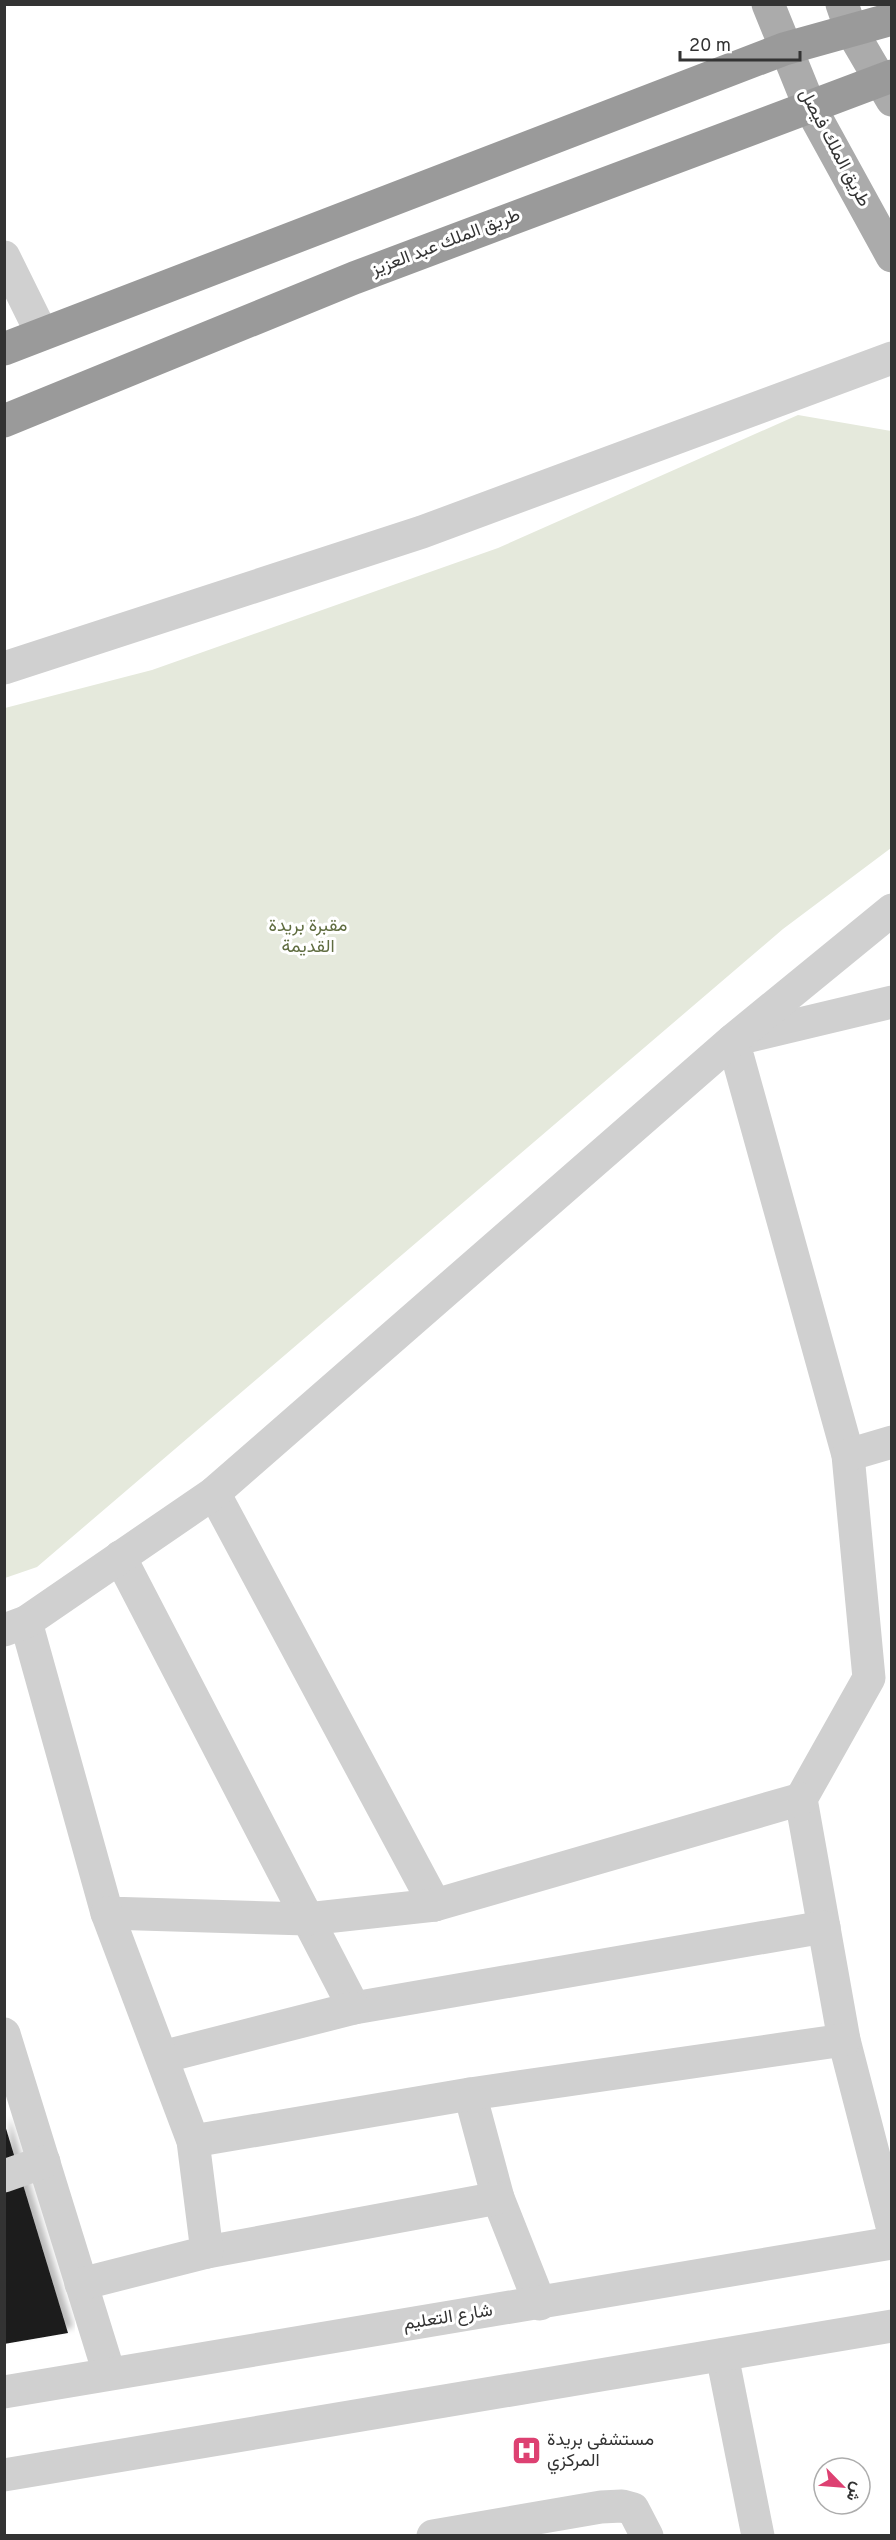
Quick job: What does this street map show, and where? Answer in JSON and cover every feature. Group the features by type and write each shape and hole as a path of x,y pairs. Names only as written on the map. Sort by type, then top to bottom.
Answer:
{"highway":[{"path":"4,349 784,49 847,17 891,19"},
{"name":"طريق الملك عبد العزيز","path":"4,421 354,278 809,105 888,85"}],"main road":[{"name":"طريق الملك فيصل","path":"768,4 784,49 809,105 891,256"},
{"path":"847,17 888,85"}],"street":[{"path":"4,257 42,334"},
{"path":"4,668 422,532 891,358"},
{"path":"207,2252 194,2141 107,1913 15,1626 214,1493 733,1040 891,910"},
{"path":"733,1040 891,1002"},
{"path":"107,1913 307,1919 435,1905 801,1798 880,1676 848,1455 733,1040"},
{"path":"848,1455 891,1442"},
{"path":"214,1493 435,1905"},
{"path":"120,1557 354,2008"},
{"path":"801,1798 844,2040 891,2226"},
{"path":"162,2057 354,2008 824,1927"},
{"path":"4,2034 109,2373"},
{"path":"194,2141 470,2094 844,2040"},
{"path":"470,2094 498,2198 540,2304"},
{"path":"4,2176 44,2162"},
{"path":"81,2284 207,2252 498,2198"},
{"name":"شارع التعليم","path":"4,2392 540,2304 891,2243"},
{"path":"4,2475 891,2326"},
{"path":"722,2355 758,2535"},
{"path":"433,2535 556,2525 622,2506 633,2509 647,2535"}],"green space":[{"name":"مقبرة بريدة القديمة","path":"798,415 891,431 891,848 783,929 37,1567 5,1578 5,708 152,670 498,548"}],"building":[{"path":"4,2122 68,2333 4,2344"}],"place":[{"name":"مستشفى بريدة المركزي","path":"526,2450"}]}
